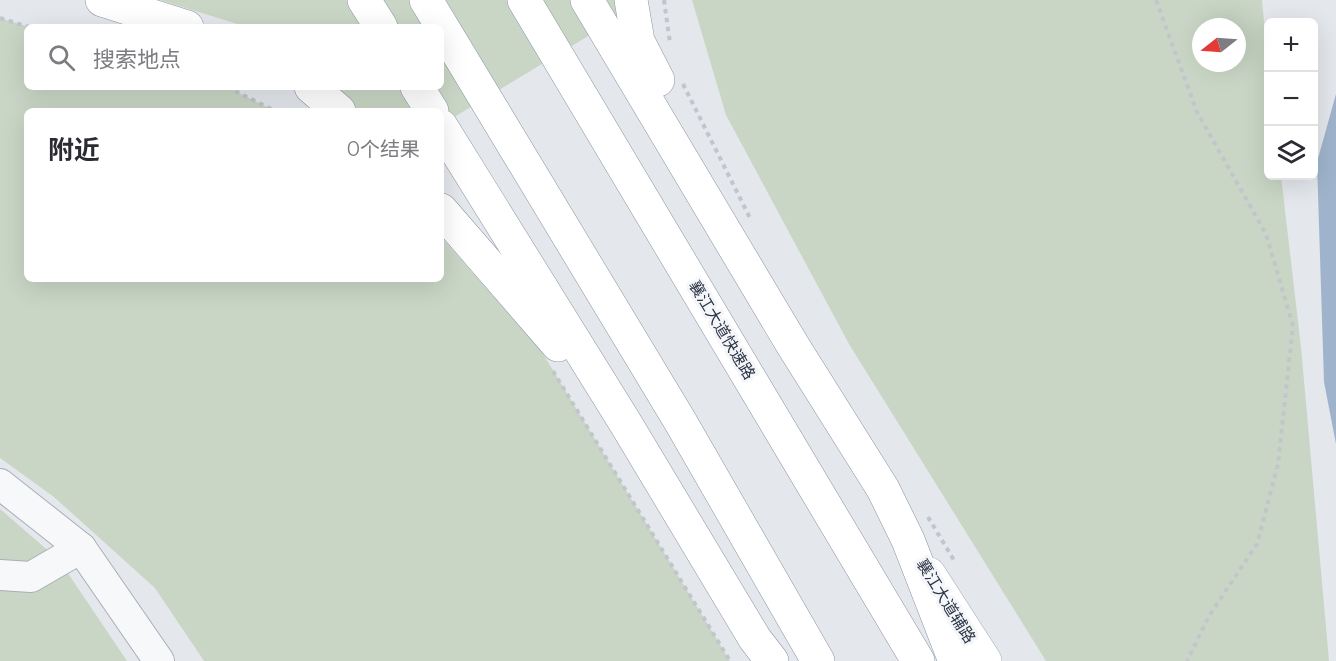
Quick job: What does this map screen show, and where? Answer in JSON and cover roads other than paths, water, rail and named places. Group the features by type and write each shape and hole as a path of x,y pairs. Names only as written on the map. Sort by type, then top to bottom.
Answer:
{"main road":[{"path":"102,0 178,24"},
{"path":"364,0 379,24"},
{"path":"426,0 440,24"},
{"name":"襄江大道快速路","path":"524,0 918,661"},
{"path":"587,0 792,344 883,489 908,540 955,661"},
{"path":"631,0 638,41 792,344"},
{"path":"444,30 680,421 818,661"},
{"path":"314,90 336,108"},
{"path":"419,90 430,108"},
{"path":"444,131 626,424 765,654"},
{"path":"444,213 626,424"},
{"name":"襄江大道辅路","path":"908,540 985,661"}],"street":[{"path":"0,484 81,548 159,661"},
{"path":"0,575 31,577 81,548"}],"water":[{"path":"1336,94 1336,444 1324,382 1318,158"}]}
